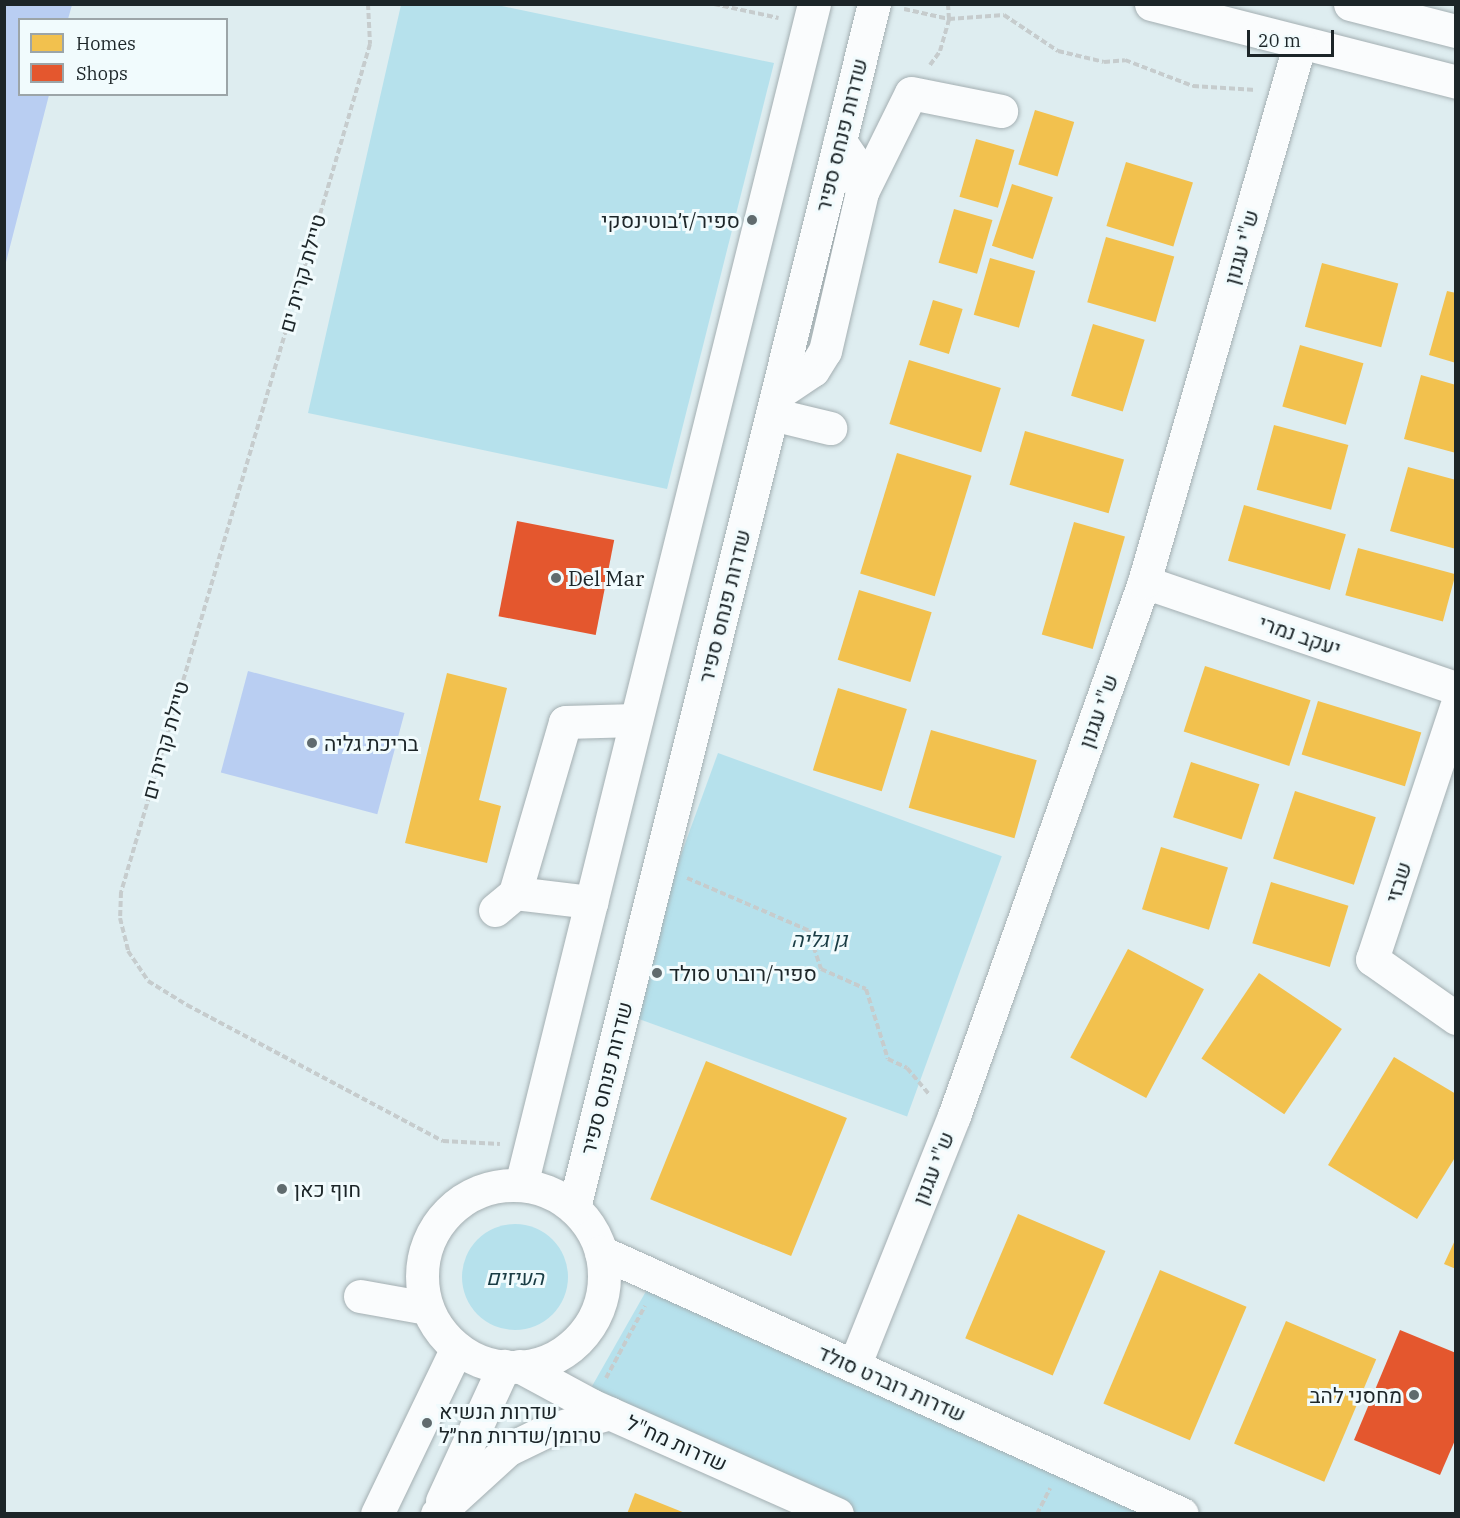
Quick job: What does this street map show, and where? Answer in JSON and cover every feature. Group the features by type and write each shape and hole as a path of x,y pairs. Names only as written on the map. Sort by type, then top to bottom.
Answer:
{"street":[{"path":"1152,4 1455,82"},
{"path":"1350,4 1455,31"},
{"name":"שדרות פנחס ספיר","path":"574,1208 840,141 885,6"},
{"path":"521,1185 812,14"},
{"name":"ש\"י עגנון","path":"854,1366 954,1116 1144,582 1300,43"},
{"path":"830,428 774,404 813,370 825,351 862,192 911,93 1001,111"},
{"path":"840,141 852,159 862,192"},
{"name":"יעקב נמרי","path":"1144,582 1455,688"},
{"name":"שבזי","path":"1455,707 1372,959 1455,1018"},
{"path":"591,902 505,902 565,722 636,720"},
{"path":"521,1185 549,1192 574,1208 591,1228 601,1252 604,1279 599,1305 587,1329 568,1348 545,1361 511,1366 479,1360 457,1348 439,1330 427,1308 422,1282 424,1256 443,1218 470,1196 495,1186 521,1185"},
{"name":"שדרות רוברט סולד","path":"601,1252 1182,1514"},
{"path":"360,1296 427,1308"},
{"path":"377,1514 457,1348"},
{"path":"437,1513 511,1366"},
{"name":"שדרות מח\"ל","path":"511,1366 601,1409 837,1514"},
{"path":"437,1513 507,1450 546,1431 601,1409"}],"path":[{"name":"טיילת קרית ים","path":"368,4 370,44 121,892 120,918 128,951 148,981 187,1005 443,1141 531,1146"},
{"path":"714,4 812,14"},
{"path":"911,93 940,51 949,19 948,4"},
{"path":"885,6 949,19 1004,15 1058,51 1104,62 1125,60 1193,86 1287,89"},
{"path":"659,867 733,895 808,930 821,969 866,989 888,1059 907,1068 954,1116"},
{"path":"601,1409 647,1303"}],"green space":[{"path":"401,5 497,5 774,63 667,489 308,413"},
{"name":"גן גליה","path":"718,753 1002,856 907,1117 623,1013"},
{"name":"העיזים","path":"515,1224 535,1228 552,1240 564,1257 568,1277 564,1297 552,1314 535,1326 515,1330 495,1326 478,1314 466,1297 462,1277 466,1257 478,1240 495,1228"},
{"path":"649,1286 1156,1513 856,1513 587,1395"}],"shaded area":[{"path":"5,4 72,5 68,18 18,18 18,96 49,96 5,266"},
{"name":"בריכת גליה","path":"248,671 404,713 377,814 221,772"}],"building: Homes":[{"path":"1035,110 1074,122 1058,176 1018,165"},
{"path":"976,139 1014,150 998,208 959,197"},
{"path":"1126,162 1193,182 1173,247 1106,226"},
{"path":"1012,184 1053,197 1033,259 992,246"},
{"path":"954,209 992,220 977,274 939,263"},
{"path":"1106,237 1174,257 1156,322 1087,302"},
{"path":"990,258 1035,271 1019,328 974,315"},
{"path":"1322,263 1398,283 1381,347 1305,327"},
{"path":"1447,291 1456,293 1456,363 1429,355"},
{"path":"933,300 963,309 949,354 919,345"},
{"path":"1093,324 1145,340 1123,412 1071,396"},
{"path":"1300,345 1363,363 1346,425 1282,407"},
{"path":"909,360 1001,388 981,452 889,424"},
{"path":"1421,375 1456,385 1456,453 1404,439"},
{"path":"1274,425 1348,445 1331,510 1257,490"},
{"path":"1025,431 1124,459 1109,513 1010,485"},
{"path":"897,453 972,476 935,596 860,573"},
{"path":"1408,467 1456,480 1456,549 1390,531"},
{"path":"1244,505 1346,534 1330,590 1228,561"},
{"path":"1074,522 1125,537 1093,649 1042,634"},
{"path":"1358,548 1456,574 1443,621 1345,595"},
{"path":"859,590 932,612 910,682 838,660"},
{"path":"1205,666 1311,700 1289,766 1184,732"},
{"path":"447,673 507,688 479,800 501,806 487,863 405,843"},
{"path":"838,688 907,709 882,791 813,770"},
{"path":"1318,701 1421,733 1405,786 1302,755"},
{"path":"931,730 1037,760 1014,838 909,808"},
{"path":"1191,762 1259,784 1242,839 1173,817"},
{"path":"1295,791 1376,817 1354,885 1273,859"},
{"path":"1161,847 1228,867 1209,930 1142,909"},
{"path":"1271,882 1348,906 1330,967 1252,943"},
{"path":"1128,949 1204,989 1146,1098 1070,1058"},
{"path":"1259,973 1342,1029 1284,1114 1201,1058"},
{"path":"1394,1057 1456,1094 1456,1156 1417,1219 1328,1165"},
{"path":"706,1061 847,1118 791,1256 650,1199"},
{"path":"1018,1214 1105,1251 1053,1375 965,1338"},
{"path":"1456,1238 1456,1269 1444,1264"},
{"path":"1160,1270 1247,1307 1190,1440 1103,1403"},
{"path":"1286,1321 1376,1359 1324,1482 1234,1443"},
{"path":"635,1493 685,1513 685,1514 627,1514"}],"building: Shops":[{"name":"Del Mar","path":"517,521 614,540 596,635 498,616"},
{"name":"מחסני להב","path":"1400,1330 1456,1353 1456,1438 1440,1475 1354,1440"}],"place":[{"name":"ספיר/ז׳בוטינסקי","path":"752,220"},
{"name":"Del Mar","path":"556,578"},
{"name":"בריכת גליה","path":"312,743"},
{"name":"ספיר/רוברט סולד","path":"657,973"},
{"name":"חוף כאן","path":"282,1189"},
{"name":"מחסני להב","path":"1414,1395"},
{"name":"שדרות הנשיא טרומן/שדרות מח״ל","path":"427,1423"}]}
